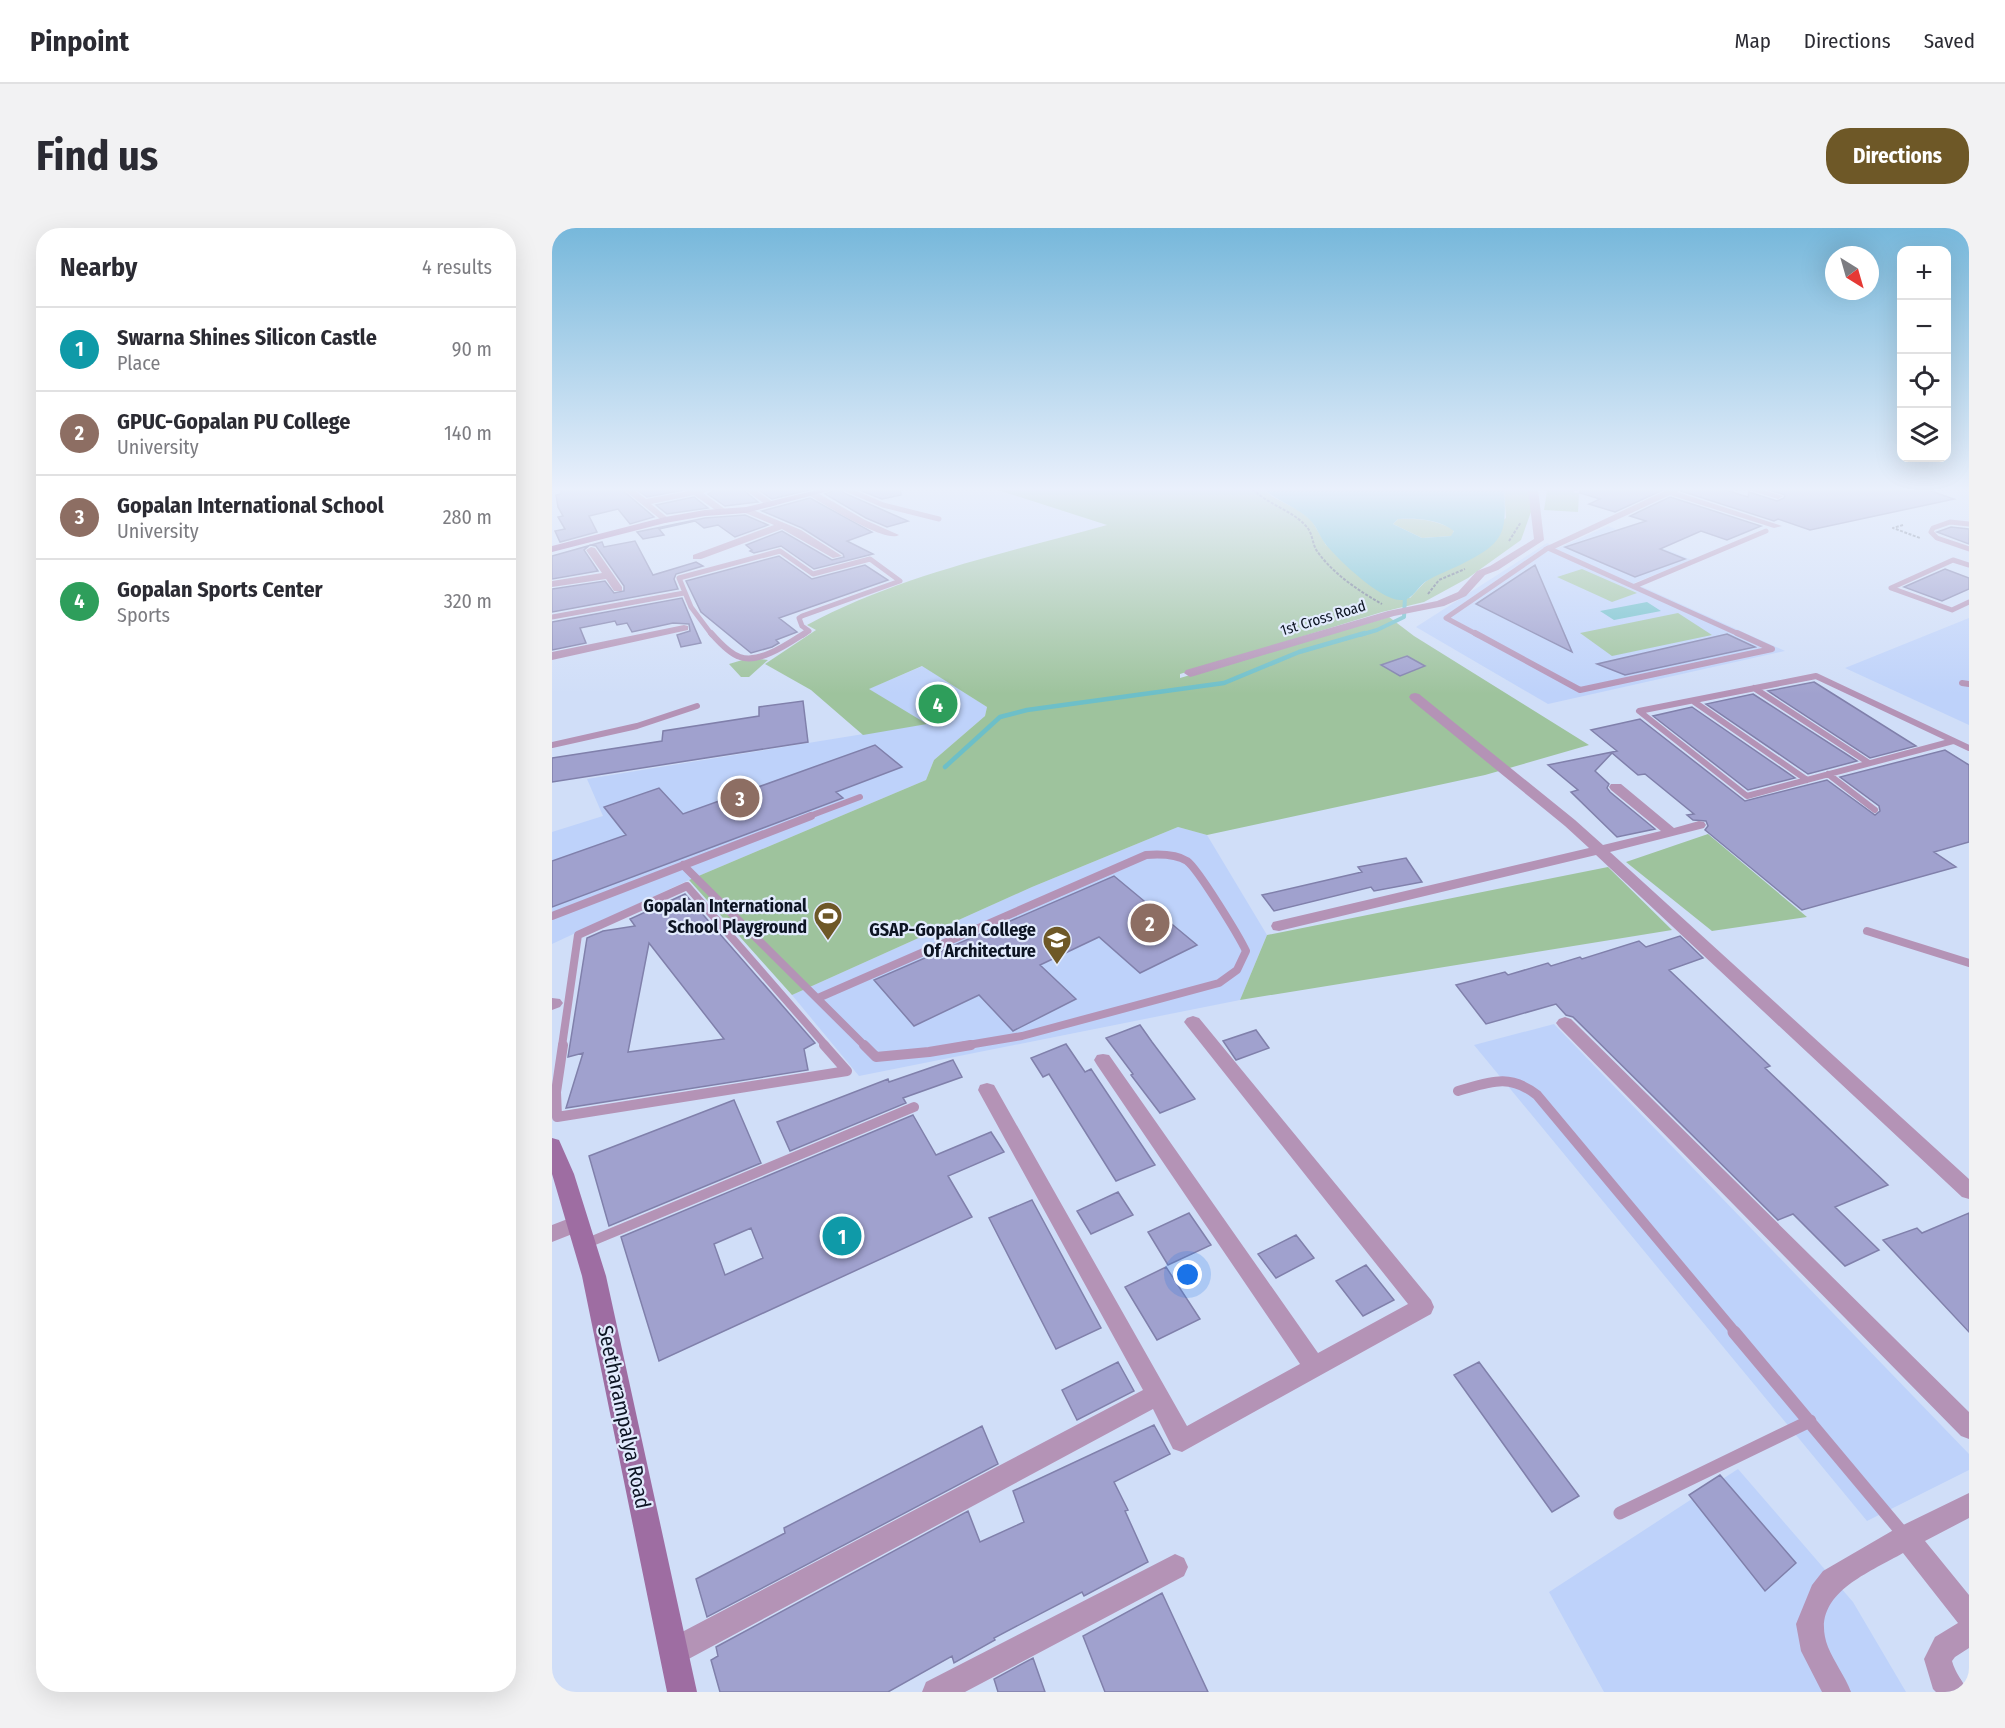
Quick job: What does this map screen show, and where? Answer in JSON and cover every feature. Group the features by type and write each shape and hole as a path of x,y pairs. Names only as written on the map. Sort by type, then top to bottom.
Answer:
{"street":[{"path":"596,557 618,589"},
{"name":"1st Cross Road","path":"1190,673 1392,613 1440,604 1462,594 1481,573 1511,557"},
{"path":"552,584 608,575"},
{"path":"552,656 684,628"},
{"path":"1415,697 1570,823 1969,1191"},
{"path":"1616,787 1672,833"},
{"path":"1279,926 1600,851 1699,825"},
{"path":"987,1090 1158,1394 1182,1442 1423,1307 1193,1022"},
{"path":"1565,1023 1969,1428"},
{"path":"1103,1060 1314,1366"},
{"name":"Seetharampalya Road","path":"554,1158 594,1276 682,1692"},
{"path":"552,1234 581,1234"},
{"path":"673,1652 1158,1394"},
{"path":"1837,1692 1815,1651 1809,1624 1821,1594 1832,1580 1906,1537 1969,1505"},
{"path":"1906,1537 1969,1616"},
{"path":"936,1692 1175,1567"},
{"path":"1954,1692 1943,1679 1938,1659 1945,1647 1969,1632"}],"lane":[{"path":"756,557 679,578 691,609 707,633 741,657 757,656 780,648 809,631 802,626 799,618 802,616 900,581 870,559 813,574 789,557"},
{"path":"1534,557 1446,618 1580,690 1772,649 1569,557"},
{"path":"1635,586 1703,557"},
{"path":"1969,565 1953,560 1891,588 1952,610 1969,602"},
{"path":"597,609 604,603 663,592"},
{"path":"552,617 684,593"},
{"path":"1953,741 1747,796 1639,711 1816,676 1969,748"},
{"path":"1754,688 1869,763"},
{"path":"1693,700 1807,780"},
{"path":"552,745 637,726 697,706"},
{"path":"1828,774 1875,810"},
{"path":"552,916 860,797"},
{"path":"684,866 876,1056 930,1052 1022,1036 1219,983 1236,974 1246,951 1239,936 1189,862 1181,858 1152,854 1140,856 818,998"},
{"path":"687,886 847,1071 557,1117 554,1095 578,936 687,886"},
{"path":"1867,931 1969,963"},
{"path":"1458,1091 1505,1079 1530,1089 1906,1537"},
{"path":"581,1234 914,1107"},
{"path":"1620,1513 1810,1421"}],"path":[{"path":"1323,557 1369,596 1385,605"},
{"path":"1426,597 1434,583 1466,568"}],"shaded area":[{"path":"987,557 1346,557 1410,598 1424,583 1456,557 1497,557 1468,578 1424,602 1382,612 1180,674 1180,678 1389,617 1414,636 1589,745 1485,775 1207,835 1178,827 1032,887 792,995 689,880 926,780 934,760 985,716 987,707 922,666 869,689 927,724 863,735 811,690 765,664 816,630 807,625 842,607"},
{"path":"1338,557 1475,557 1429,579 1411,597 1404,600 1391,598 1382,593"},
{"path":"1525,557 1685,557 1692,560 1634,583 1785,651 1548,704 1416,627"},
{"path":"1582,569 1637,593 1612,602 1557,577"},
{"path":"1647,602 1661,611 1614,620 1600,611"},
{"path":"1678,613 1712,635 1612,656 1580,633"},
{"path":"1969,618 1969,725 1845,668"},
{"path":"749,658 768,660 749,677 741,677 729,664"},
{"path":"923,666 987,707 985,716 934,760 926,780 689,880 552,944 552,832 603,816 587,779 925,724 868,689"},
{"name":"GSAP-Gopalan College Of Architecture","path":"1178,827 1207,835 1267,935 1240,1000 859,1076 792,995 1032,887"},
{"path":"1708,834 1807,917 1712,931 1626,862"},
{"path":"1608,867 1672,930 1240,1000 1267,935"},
{"path":"1554,1024 1969,1454 1969,1470 1867,1521 1474,1045"},
{"path":"1738,1469 1853,1602 1906,1692 1604,1692 1549,1592"}],"building":[{"path":"552,557 589,557 598,571 552,579"},
{"path":"604,557 644,557 653,575 696,562 703,566 676,574 674,579 678,589 552,612 552,589 605,581 614,593 624,591 624,586"},
{"path":"774,557 781,557 812,579 865,565 888,580 779,618 797,632 776,640 779,643 772,647 751,653 701,612 686,581"},
{"path":"797,557 827,557 832,560 860,557 814,569"},
{"path":"1589,557 1685,559 1635,577"},
{"path":"1535,565 1572,652 1476,604"},
{"path":"1945,569 1969,578 1969,589 1942,601 1904,587"},
{"path":"682,598 701,643 681,647 677,635 690,631 689,624 673,623 632,632 627,623 617,625 615,621 580,628 586,643 552,650 552,622"},
{"path":"1727,634 1755,647 1625,675 1597,664"},
{"path":"1407,656 1425,666 1400,676 1381,665"},
{"path":"1814,682 1916,746 1870,758 1768,691"},
{"path":"1753,694 1857,761 1808,774 1706,704"},
{"path":"803,701 808,742 552,782 552,758 662,741 663,731 759,716 759,707"},
{"path":"1692,707 1795,778 1748,790 1653,716"},
{"path":"1640,719 1745,801 1827,780 1875,815 1880,811 1879,806 1840,777 1945,750 1969,765 1969,842 1934,852 1956,867 1802,910 1705,830 1708,826 1706,821 1693,820 1687,815 1694,814 1645,774 1638,775 1612,753 1595,771 1609,784 1607,788 1610,792 1655,829 1617,837 1571,792 1578,790 1548,765 1617,751 1591,730"},
{"path":"875,745 902,767 836,792 843,798 552,907 552,861 626,835 604,807 659,788 683,814"},
{"path":"1406,858 1422,882 1374,891 1371,887 1274,911 1262,895 1362,872 1358,867"},
{"path":"1114,876 1197,945 1140,973 1099,937 1040,965 1076,999 1013,1031 979,995 914,1026 874,980"},
{"path":"685,894 815,1043 804,1049 808,1070 566,1108 583,1053 568,1057 587,938 603,931 635,926 630,919","holes":["649,943 724,1039 628,1052"]},
{"path":"1680,936 1703,958 1669,970 1770,1066 1765,1068 1888,1185 1835,1207 1879,1250 1845,1266 1793,1214 1778,1220 1573,1017 1566,1015 1556,1004 1486,1024 1456,985 1505,972 1508,975 1548,963 1551,966 1580,957 1582,959 1639,941 1646,947"},
{"path":"1140,1025 1195,1099 1160,1113 1131,1075 1133,1074 1106,1038"},
{"path":"1256,1030 1269,1048 1236,1060 1223,1041"},
{"path":"1066,1044 1085,1072 1091,1069 1155,1165 1116,1181 1049,1074 1043,1077 1031,1058"},
{"path":"953,1060 962,1077 903,1098 906,1103 790,1151 777,1122 888,1079 889,1082"},
{"path":"734,1100 761,1163 609,1226 589,1156"},
{"path":"913,1115 936,1155 991,1132 1004,1152 948,1176 972,1217 659,1361 621,1237","holes":["751,1228 763,1258 725,1275 714,1244"]},
{"path":"1118,1192 1133,1215 1091,1234 1077,1211"},
{"path":"1032,1200 1101,1328 1056,1349 989,1218"},
{"path":"1189,1213 1211,1245 1168,1265 1148,1232"},
{"path":"1969,1213 1969,1332 1883,1240 1917,1228 1922,1233"},
{"path":"1296,1235 1314,1258 1276,1278 1258,1254"},
{"path":"1366,1265 1394,1300 1363,1316 1336,1281"},
{"path":"1166,1267 1200,1319 1157,1340 1125,1287"},
{"path":"1118,1362 1134,1391 1077,1420 1062,1390"},
{"path":"1479,1362 1579,1496 1552,1512 1454,1375"},
{"path":"1154,1425 1170,1454 1114,1482 1128,1510 1125,1511 1148,1562 1084,1596 1082,1592 994,1638 995,1640 954,1663 952,1656 888,1692 720,1692 711,1660 718,1656 716,1647 968,1511 980,1542 1024,1522 1013,1491"},
{"path":"982,1426 998,1464 707,1617 696,1579 785,1533 784,1528"},
{"path":"1720,1475 1796,1563 1765,1591 1689,1495"},
{"path":"1162,1593 1208,1692 1105,1692 1083,1636"},
{"path":"1033,1658 1045,1692 998,1692 994,1679"}],"waterway":[{"path":"1360,635 1377,630 1404,617 1405,596"},
{"path":"945,767 1000,717 1027,710 1224,683 1299,652 1365,633"}],"place":[{"name":"Gopalan Sports Center","path":"938,704"},
{"name":"Gopalan International School","path":"740,798"},
{"name":"GPUC-Gopalan PU College","path":"1150,923"},
{"name":"Gopalan International School Playground","path":"828,942"},
{"name":"GSAP-Gopalan College Of Architecture","path":"1057,966"},
{"name":"Swarna Shines Silicon Castle","path":"842,1236"}]}
